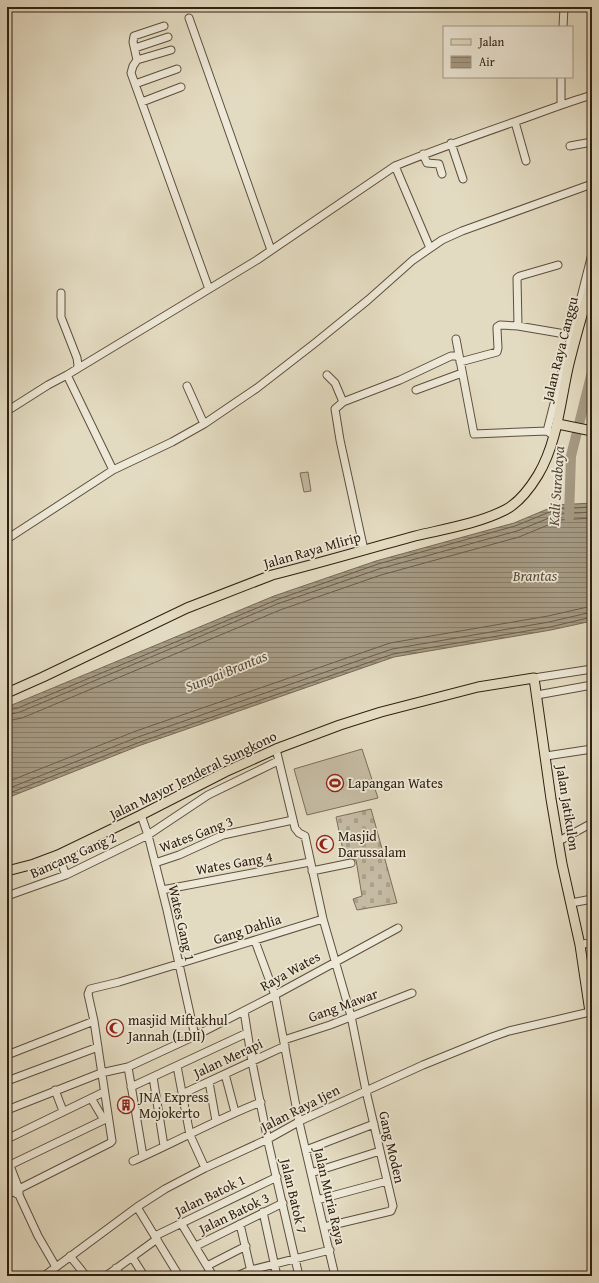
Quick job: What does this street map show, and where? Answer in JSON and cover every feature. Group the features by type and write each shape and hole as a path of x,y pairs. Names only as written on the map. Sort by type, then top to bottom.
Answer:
{"main road":[{"name":"Jalan Raya Canggu","path":"558,424 572,349 592,280"},
{"path":"558,424 592,431"},
{"name":"Jalan Raya Mlirip","path":"7,693 201,603 272,575 460,525 506,509 521,497 533,483 544,462 551,434 558,424"},
{"name":"Jalan Jatikulon","path":"534,678 551,799 562,864 580,945 591,1012"},
{"name":"Jalan Mayor Jenderal Sungkono","path":"7,871 34,864 58,855 225,772 276,749 340,725 381,712 478,687 534,678"}],"street":[{"path":"563,26 564,7"},
{"path":"189,18 270,250"},
{"path":"164,26 134,36 133,42 137,60 131,70 209,289"},
{"path":"135,48 168,37"},
{"path":"137,60 171,50"},
{"path":"135,84 177,69"},
{"path":"560,105 561,78"},
{"path":"142,102 181,87"},
{"path":"7,411 209,289 395,166 451,143 592,95"},
{"path":"515,122 526,161"},
{"path":"570,146 592,142"},
{"path":"451,143 463,179"},
{"path":"423,154 427,163 439,164 442,174"},
{"path":"395,166 430,248"},
{"path":"7,539 112,470 165,446 204,424 257,388 315,343 430,248 462,231 592,184"},
{"path":"456,339 474,434 551,434 571,335 592,254"},
{"path":"518,326 517,278 558,265"},
{"path":"61,292 61,317 77,358 77,369"},
{"path":"459,360 495,353 498,348 497,327 500,325 518,326 571,335"},
{"path":"364,550 335,414 336,407 343,402 400,380 451,356 457,356 459,360"},
{"path":"416,390 462,374"},
{"path":"67,375 112,470"},
{"path":"327,375 335,383 343,402"},
{"path":"187,386 204,424"},
{"path":"534,678 592,668"},
{"path":"537,695 592,685"},
{"path":"276,749 293,820"},
{"path":"546,756 592,749"},
{"name":"Bancang Gang 2","path":"7,896 66,875 148,835 208,795 278,761"},
{"path":"202,784 208,795"},
{"name":"Wates Gang 1","path":"141,815 148,835 162,890 195,1036"},
{"name":"Gang Moden","path":"293,820 295,828 299,833 305,836 323,919 351,1016 366,1091 393,1208 391,1211 324,1227"},
{"name":"Wates Gang 3","path":"155,863 179,855 223,835 293,820"},
{"path":"559,841 592,823"},
{"path":"58,855 66,875"},
{"name":"Wates Gang 4","path":"162,890 310,862"},
{"path":"312,871 351,862"},
{"path":"571,903 592,899"},
{"name":"Gang Dahlia","path":"94,1021 88,994 90,990 255,941 323,919"},
{"name":"Raya Wates","path":"7,1110 101,1073 128,1067 195,1036 398,928"},
{"name":"Jalan Muria Raya","path":"255,941 274,995 299,1122 335,1276"},
{"path":"580,945 592,942"},
{"name":"Gang Mawar","path":"284,1043 412,993"},
{"name":"Jalan Batok 7","path":"244,1011 252,1062 299,1276"},
{"name":"Jalan Raya Ijen","path":"44,1276 137,1207 165,1189 205,1168 268,1139 299,1122 460,1049 501,1034 591,1012"},
{"path":"7,1055 94,1021 104,1092 106,1119 112,1139 110,1143 18,1192 7,1195"},
{"path":"131,1087 248,1033"},
{"name":"Jalan Merapi","path":"182,1094 252,1062 284,1043"},
{"path":"7,1081 98,1047"},
{"path":"177,1066 190,1135 205,1168"},
{"path":"128,1067 143,1156"},
{"path":"225,1074 235,1112"},
{"path":"153,1077 164,1146"},
{"path":"208,1082 216,1121"},
{"path":"55,1090 64,1111"},
{"path":"8,1137 104,1092"},
{"path":"91,1098 106,1119"},
{"path":"133,1161 190,1135 235,1112 261,1102"},
{"path":"56,1267 38,1236 18,1192 8,1161 106,1119"},
{"path":"306,1150 374,1124"},
{"path":"311,1173 380,1151"},
{"path":"7,1174 18,1192"},
{"name":"Jalan Batok 1","path":"106,1276 156,1238 181,1223 277,1177"},
{"path":"317,1200 387,1181"},
{"name":"Jalan Batok 3","path":"196,1246 283,1203"},
{"path":"137,1207 179,1276"},
{"path":"263,1212 277,1276"},
{"path":"181,1223 213,1276"},
{"path":"240,1224 252,1273"},
{"path":"208,1266 246,1246"},
{"path":"237,1276 252,1273 274,1264 295,1260 330,1250"},
{"path":"70,1256 86,1276"},
{"path":"132,1257 144,1276"},
{"path":"116,1268 120,1276"}],"green space":[{"path":"308,472 311,491 304,492 300,473"},
{"name":"Lapangan Wates","path":"362,749 378,798 307,815 294,769"},
{"path":"371,809 397,903 357,910 353,899 362,896 356,860 349,859 348,854 344,855 336,817"}],"water":[{"name":"Brantas","path":"592,503 592,621 551,630 394,657 141,745 7,798 7,707 274,596 376,561 514,523 557,505"}],"waterway":[{"name":"Kali Surabaya","path":"569,517 571,456 592,372"}],"place":[{"name":"Lapangan Wates","path":"335,783"},
{"name":"Masjid Darussalam","path":"325,844"},
{"name":"masjid Miftakhul Jannah (LDII)","path":"115,1028"},
{"name":"JNA Express Mojokerto","path":"126,1105"}],"water label":[{"name":"Sungai Brantas","path":"226,671"}]}
